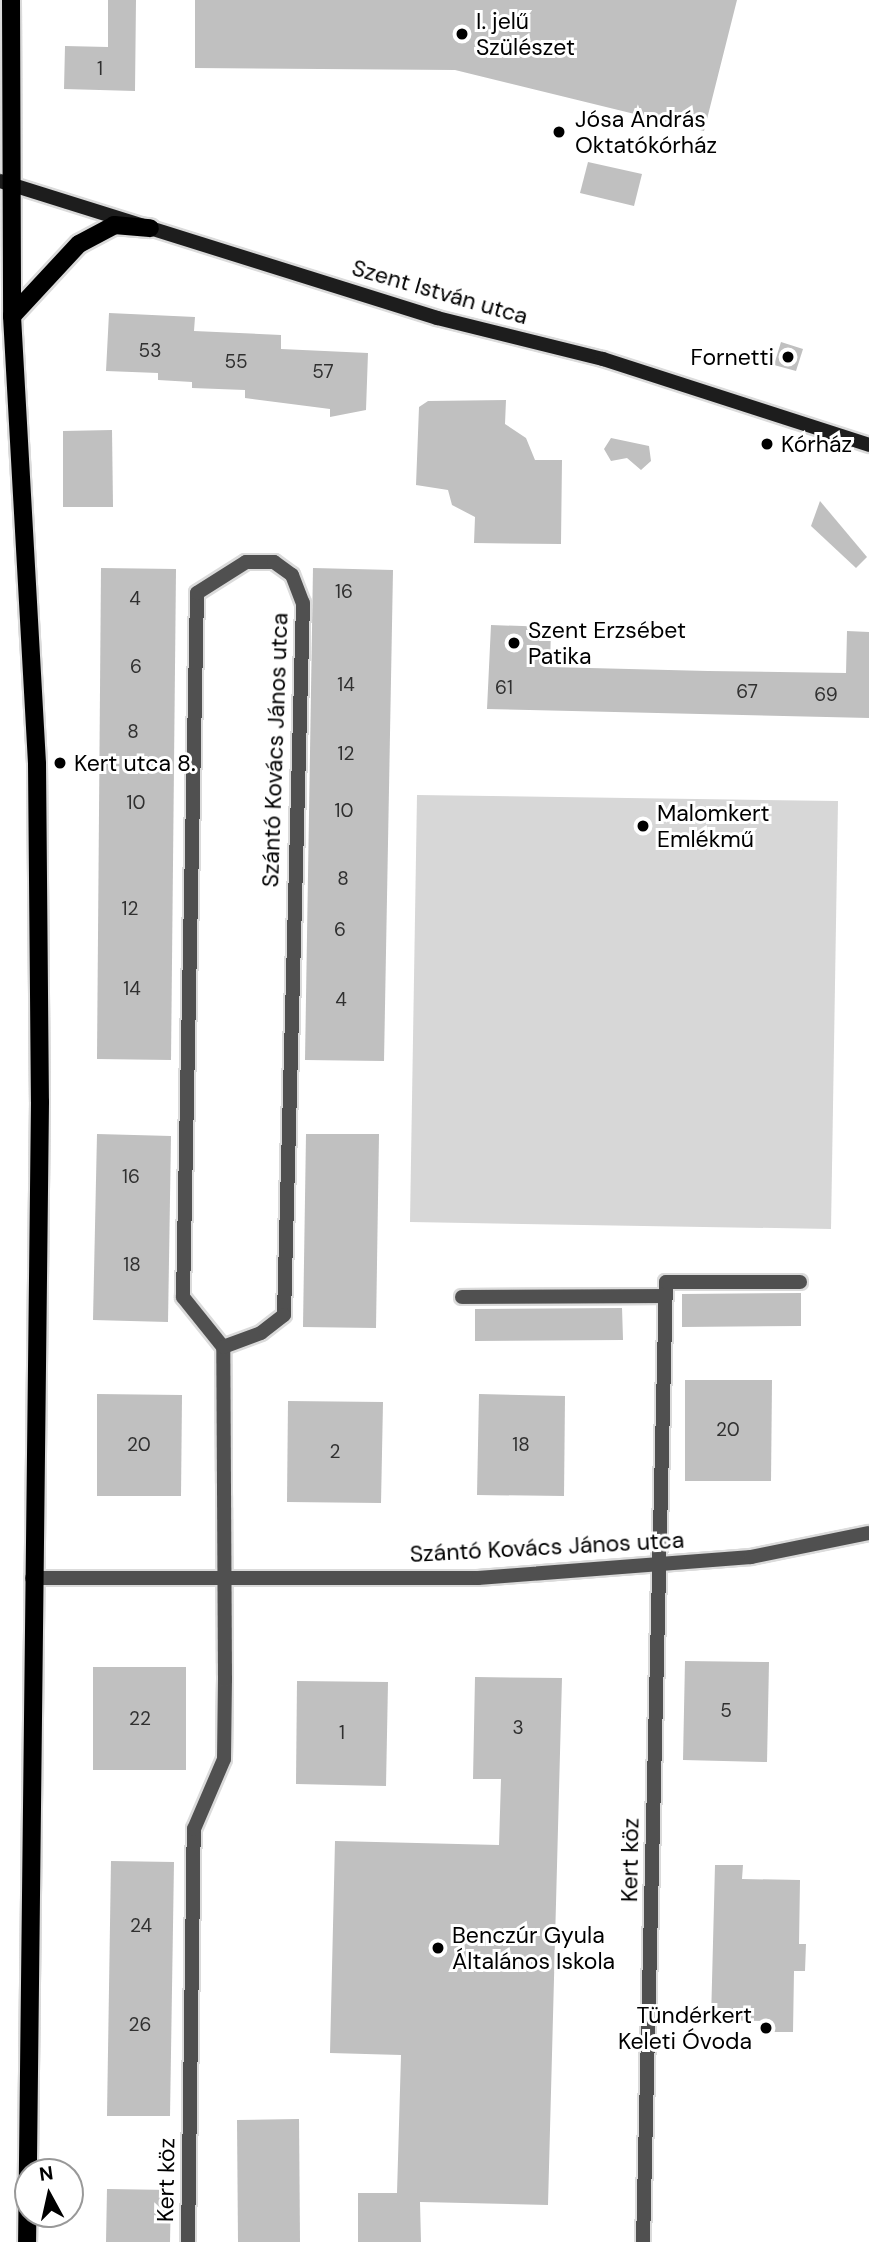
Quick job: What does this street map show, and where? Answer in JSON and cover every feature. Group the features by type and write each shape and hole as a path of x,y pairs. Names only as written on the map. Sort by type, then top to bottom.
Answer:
{"main road":[{"path":"11,0 7,184 37,764 40,1102 32,1578 27,2242"},
{"name":"Szent István utca","path":"7,184 437,318 603,359 869,445"},
{"path":"12,316 79,244 114,225 150,228"}],"street":[{"name":"Szántó Kovács János utca","path":"246,562 274,562 292,575 303,603 284,1315 261,1334 223,1347 183,1297 197,593 246,562"},
{"path":"462,1297 665,1296 666,1282 800,1282"},
{"name":"Kert köz","path":"643,2242 665,1296"},
{"path":"223,1347 225,1578"},
{"name":"Szántó Kovács János utca","path":"32,1578 478,1578 751,1557 869,1533"},
{"name":"Kert köz","path":"188,2242 194,1829 224,1759 225,1578"}],"shaded area":[{"path":"417,795 838,801 831,1229 410,1222"}],"building":[{"path":"108,0 136,0 135,91 64,89 65,46 108,47"},
{"name":"I. jelű Szülészet","path":"195,0 737,0 704,131 455,70 195,68"},
{"path":"588,162 642,174 634,206 580,193"},
{"path":"109,313 195,317 194,331 281,335 281,349 368,353 366,410 330,417 330,409 245,398 245,390 192,388 192,382 158,380 158,373 106,371"},
{"name":"Fornetti","path":"781,342 803,349 796,371 774,365"},
{"path":"506,400 505,424 526,438 535,460 562,460 561,544 474,543 475,517 452,505 448,490 416,485 419,407 428,401"},
{"path":"112,430 113,507 63,507 63,431"},
{"path":"611,438 649,446 651,461 641,470 627,458 611,461 604,449"},
{"path":"820,501 867,557 856,568 811,526"},
{"path":"101,568 176,569 171,1060 97,1059"},
{"path":"313,568 393,570 384,1061 305,1060"},
{"path":"491,625 551,627 550,667 708,671 846,673 847,631 869,632 869,718 487,709"},
{"path":"97,1134 171,1136 168,1322 93,1320"},
{"path":"306,1134 379,1134 376,1328 303,1327"},
{"path":"801,1293 801,1326 682,1327 682,1294"},
{"path":"622,1308 623,1340 475,1341 475,1309"},
{"path":"685,1380 772,1380 771,1481 685,1481"},
{"path":"97,1394 182,1395 181,1496 97,1496"},
{"path":"479,1394 565,1396 564,1496 477,1495"},
{"path":"288,1401 383,1402 381,1503 287,1502"},
{"path":"685,1661 769,1662 767,1762 683,1760"},
{"path":"93,1667 186,1667 186,1770 93,1770"},
{"path":"475,1677 562,1678 548,2205 420,2202 421,2242 358,2242 358,2193 397,2193 401,2055 330,2053 335,1841 499,1845 501,1779 473,1779"},
{"path":"297,1681 388,1682 386,1786 296,1784"},
{"path":"111,1861 174,1862 170,2116 107,2116"},
{"path":"715,1865 743,1865 742,1879 800,1880 799,1944 806,1944 805,1971 794,1971 793,2032 765,2032 765,2021 711,2020"},
{"path":"299,2119 300,2242 238,2242 237,2120"},
{"path":"107,2189 171,2190 170,2242 106,2242"}],"place":[{"name":"I. jelű Szülészet","path":"462,34"},
{"name":"Jósa András Oktatókórház","path":"559,132"},
{"name":"Fornetti","path":"788,357"},
{"name":"Kórház","path":"767,444"},
{"name":"Szent Erzsébet Patika","path":"514,643"},
{"name":"Kert utca 8.","path":"60,763"},
{"name":"Malomkert Emlékmű","path":"643,826"},
{"name":"Benczúr Gyula Általános Iskola","path":"438,1948"},
{"name":"Tündérkert Keleti Óvoda","path":"766,2028"}]}
